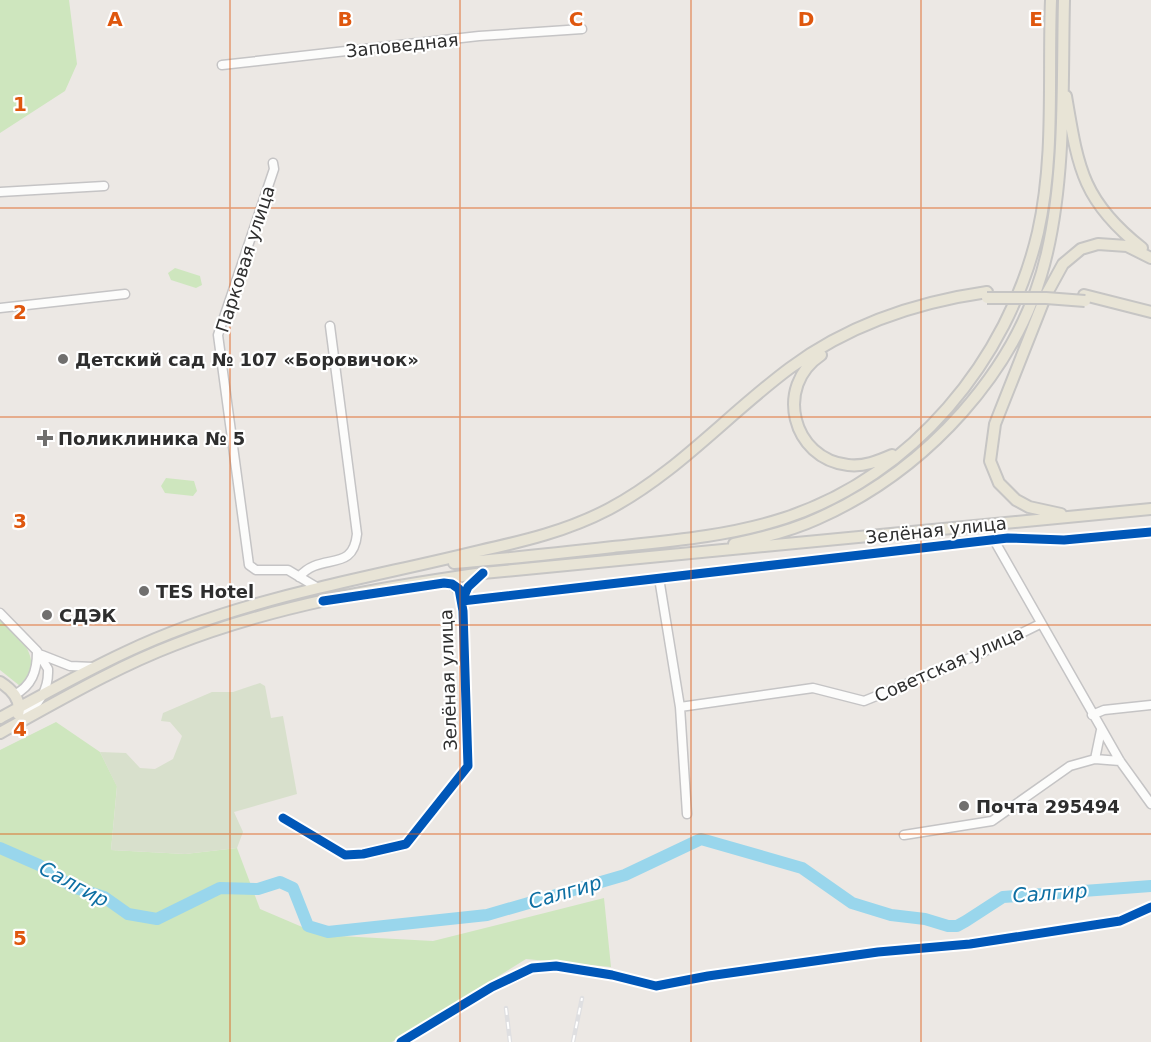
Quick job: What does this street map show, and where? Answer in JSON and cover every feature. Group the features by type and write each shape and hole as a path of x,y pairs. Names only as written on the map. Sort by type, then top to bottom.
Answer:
{"main road":[{"path":"421,566 653,543 744,530 788,517 836,495 869,477 904,451 941,416 978,369 1016,301 1030,262 1045,187 1051,0"},
{"path":"708,551 793,528 859,497 928,447 970,403 990,375 1031,303 1047,256 1059,176 1064,0"},
{"path":"1062,72 1076,159 1088,188 1106,215 1151,256"},
{"path":"1074,516 1029,507 1006,492 999,483 990,461 995,424 1046,295 1063,264 1081,249 1098,244 1127,246 1151,256"},
{"path":"904,451 870,464 854,466 838,463 823,456 803,438 794,418 793,401 799,379 817,357 881,324 935,307 987,295"},
{"path":"20,707 125,652 172,633 318,588 524,542 566,529 608,510 663,475 791,367 826,345 879,319 906,309 987,295 1084,298 1151,312"},
{"path":"1084,298 1151,317"},
{"name":"Зелёная улица","path":"2,726 150,654 252,618 398,585 483,573 1151,508"},
{"path":"0,682 14,695 20,707 18,715 2,726"}],"street":[{"name":"Заповедная","path":"222,65 479,36 582,29"},
{"name":"Парковая улица","path":"273,163 274,169 218,335 249,566 255,570 288,570 318,588"},
{"path":"0,192 104,186"},
{"path":"0,308 124,294"},
{"path":"299,577 311,565 344,559 356,547 357,534 330,326"},
{"path":"461,598 1008,538 1064,540 1151,532"},
{"path":"994,540 1092,715 1120,761 1151,804"},
{"path":"461,598 468,586 483,573"},
{"path":"659,578 680,707 687,814"},
{"name":"Зелёная улица","path":"283,818 345,855 363,855 406,844 468,766 461,598 452,584 444,583 323,601"},
{"path":"0,613 37,651 50,660 70,666 100,666"},
{"name":"Советская улица","path":"680,707 813,688 864,701 975,656 1040,624"},
{"path":"14,695 25,688 35,673 37,651"},
{"path":"2,726 33,708 43,695 48,669 37,651"},
{"path":"1092,715 1104,710 1151,705"},
{"path":"1095,759 1101,729"},
{"path":"904,835 992,821 1071,766 1095,759 1120,761"},
{"path":"401,1042 492,987 532,968 556,966 612,975 656,986 844,957 970,944 1120,921 1151,907"}],"green space":[{"path":"0,0 69,0 77,64 65,91 0,133"},
{"path":"175,268 200,276 202,285 196,288 171,280 168,273"},
{"path":"166,478 194,481 197,491 193,496 165,493 161,486"},
{"path":"0,621 16,633 28,650 31,669 28,678 20,686 0,670"},
{"path":"260,683 265,686 271,718 283,716 297,794 234,812 243,832 237,848 185,854 111,850 117,787 100,752 126,753 140,768 155,769 173,759 182,736 170,722 161,721 163,713 212,692 233,692"},
{"path":"56,722 100,752 117,786 111,850 185,854 237,848 260,909 321,935 433,941 604,898 611,967 526,959 392,1042 0,1042 0,750"}],"waterway":[{"name":"Салгир","path":"0,848 39,865 73,887 104,897 128,914 157,919 220,888 258,889 280,882 293,888 308,926 328,932 487,915 625,875 701,839 802,868 852,903 891,915 925,919 948,926 957,926 1003,897 1151,886"}],"railway":[{"path":"573,1042 582,998"},
{"path":"506,1008 510,1042"}],"cycle path":[{"path":"483,573 468,587 462,601 1008,538 1064,540 1151,532"},
{"path":"283,818 345,855 363,854 406,844 468,766 463,611 459,589 452,584 444,583 323,601"},
{"path":"401,1042 492,987 532,968 556,966 612,975 656,986 708,976 878,952 970,944 1120,921 1151,907"}],"place":[{"name":"Детский сад № 107 «Боровичок»","path":"63,359"},
{"name":"Поликлиника № 5","path":"45,438"},
{"name":"TES Hotel","path":"144,591"},
{"name":"СДЭК","path":"47,615"},
{"name":"Почта 295494","path":"964,806"}]}
